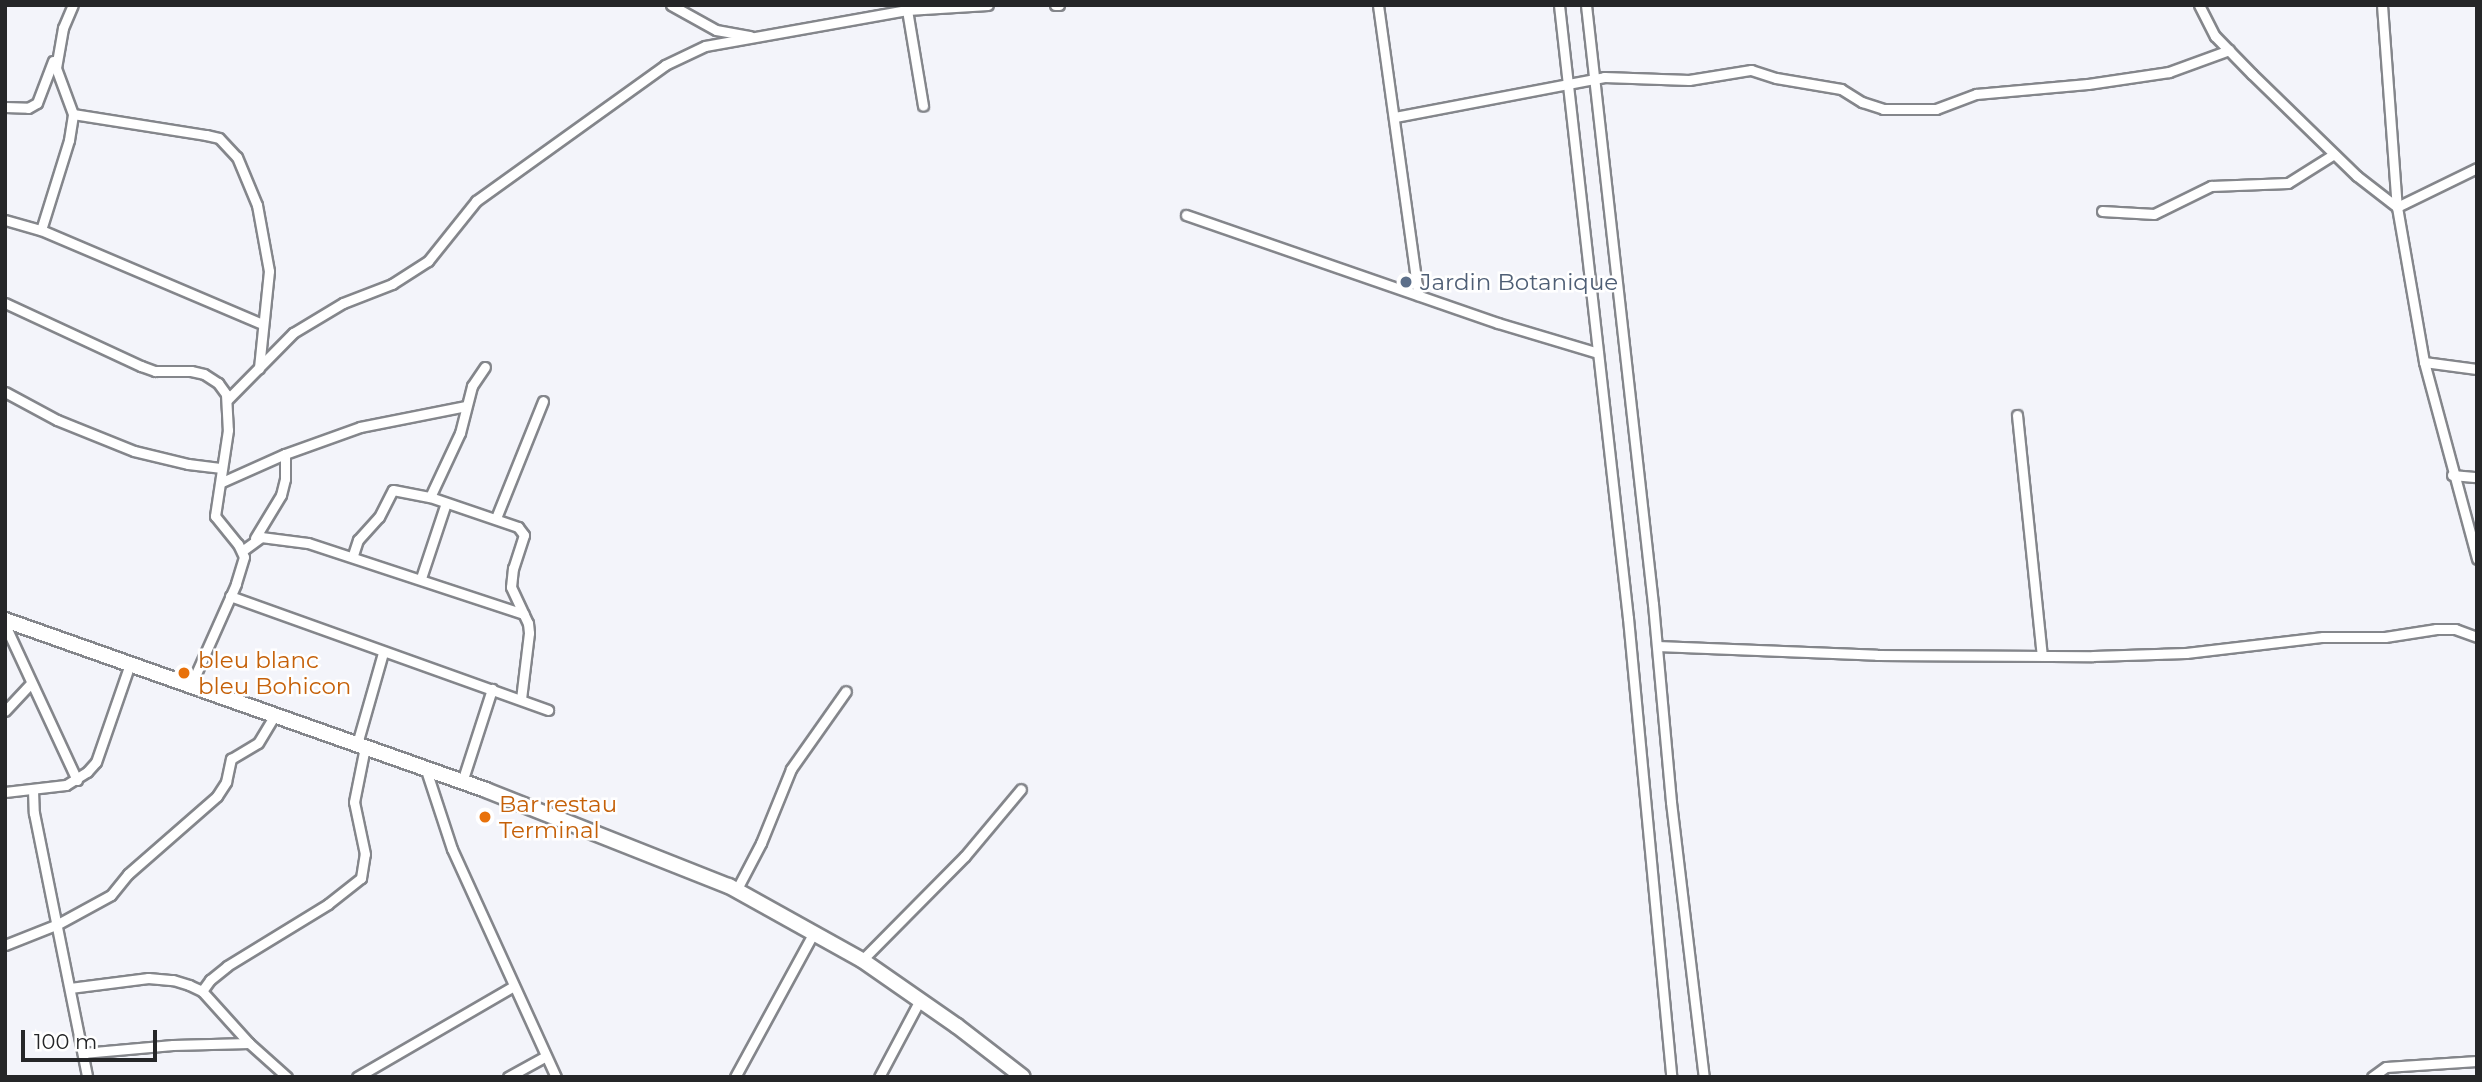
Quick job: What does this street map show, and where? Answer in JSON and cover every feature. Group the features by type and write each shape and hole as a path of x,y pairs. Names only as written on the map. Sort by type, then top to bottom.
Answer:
{"main road":[{"path":"6,625 191,685 462,782 737,889 862,960 1023,1077"}],"street":[{"path":"5,107 28,108 37,103 73,5"},
{"path":"671,5 716,30 761,37"},
{"path":"228,399 293,333 343,303 392,284 428,261 476,201 665,65 705,46 907,10 988,5"},
{"path":"1378,5 1418,295"},
{"path":"1559,5 1628,618 1671,1077"},
{"path":"1586,5 1704,1077"},
{"path":"2199,5 2215,36 2334,154 2397,207"},
{"path":"2382,5 2397,207 2424,362 2452,475 2477,559"},
{"path":"907,10 923,106"},
{"path":"1395,117 1615,76 1689,80 1751,71 1841,89 1862,102 1882,108 1928,109 1947,106 1976,94 2088,84 2169,72 2229,50"},
{"path":"41,230 69,140 73,114 56,68 56,52"},
{"path":"73,114 206,135 228,145 237,157 257,205 264,236 269,288 262,324 259,368"},
{"path":"2102,211 2154,214 2211,186 2288,183 2334,154"},
{"path":"2397,207 2477,168"},
{"path":"1186,215 1418,295 1598,353"},
{"path":"5,220 41,230 262,324"},
{"path":"5,303 155,371 191,370 204,374 218,383 228,399 228,430 220,468 222,482 216,521 242,551 243,565 191,685"},
{"path":"2424,362 2477,369"},
{"path":"430,497 460,433 475,380 485,367"},
{"path":"5,392 58,420 134,451 188,464 220,468"},
{"path":"496,518 543,401"},
{"path":"222,482 285,454 360,427 466,406"},
{"path":"2017,415 2042,656"},
{"path":"242,551 256,538 281,495 285,479 285,454"},
{"path":"2452,475 2477,477"},
{"path":"353,555 358,540 379,517 393,489 430,497 518,527 524,535 511,578 514,595 524,614 529,633 521,699"},
{"path":"421,578 446,503"},
{"path":"256,538 269,536 353,555 524,614"},
{"path":"230,596 383,653 548,709"},
{"path":"6,625 77,780"},
{"path":"1657,646 1877,655 2042,656 2186,653 2323,637 2385,637 2436,629 2455,629 2477,637"},
{"path":"202,991 210,979 227,966 328,904 361,878 365,854 354,802 361,746 383,653"},
{"path":"5,792 66,785 77,780 96,762 130,664"},
{"path":"5,711 32,683"},
{"path":"462,782 492,689"},
{"path":"737,889 765,835 791,769 846,691"},
{"path":"5,945 58,924 111,895 128,874 202,813 223,790 231,759 258,743 275,715"},
{"path":"426,770 452,849 556,1077"},
{"path":"862,960 965,856 1021,789"},
{"path":"33,790 34,813 87,1077"},
{"path":"735,1077 814,932"},
{"path":"70,988 148,978 173,980 202,991 249,1044 287,1077"},
{"path":"357,1077 514,986"},
{"path":"879,1077 920,1000"},
{"path":"83,1053 173,1045 249,1044"},
{"path":"508,1077 546,1056"},
{"path":"2372,1077 2386,1067 2477,1061"}],"place":[{"name":"Jardin Botanique","path":"1406,282"},
{"name":"bleu blanc bleu Bohicon","path":"184,673"},
{"name":"Bar restau Terminal","path":"485,817"}]}
